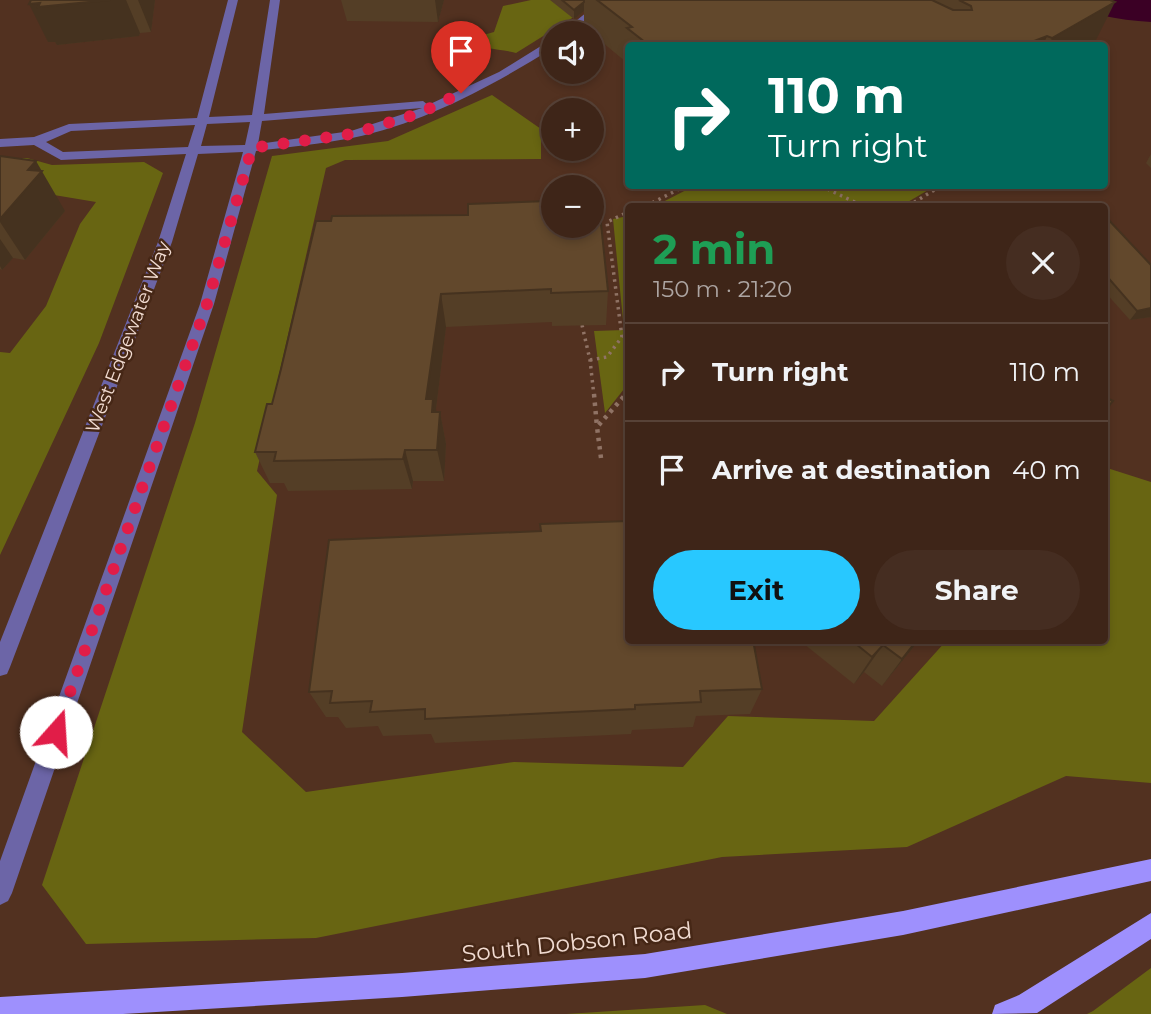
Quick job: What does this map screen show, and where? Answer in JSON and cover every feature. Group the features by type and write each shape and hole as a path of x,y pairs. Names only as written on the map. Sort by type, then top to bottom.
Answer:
{"main road":[{"name":"South Dobson Road","path":"0,1009 402,985 645,966 903,923 1151,870"},
{"path":"1004,1014 1028,1004 1151,925"}],"street":[{"name":"West Edgewater Way","path":"0,667 165,242 215,80 233,0"},
{"path":"0,893 207,304 259,118 275,0"},
{"path":"582,21 591,14 627,0"},
{"path":"36,141 61,156 252,148 352,134 420,113 503,74 541,50"},
{"path":"0,143 36,141 69,128 259,118 441,102"}],"path":[{"path":"656,203 680,189"},
{"path":"827,189 857,203"},
{"path":"913,203 936,189"},
{"path":"590,360 607,357 622,337 607,222 625,213"},
{"path":"582,326 590,360 601,458"},
{"path":"597,427 625,395"}],"shaded area":[{"path":"531,0 607,0 567,21 541,21 541,37 516,53 483,47 465,40 494,32 503,6"},
{"path":"1055,0 1151,0 1151,22 1102,16"},
{"path":"492,95 541,129 541,159 345,160 326,168 257,471 277,495 242,732 306,792 514,762 683,767 728,716 874,721 943,644 1108,644 1108,468 1151,482 1151,783 1066,776 907,847 722,857 316,938 86,944 42,885 195,423 272,156 388,141"},
{"path":"0,158 27,158 52,165 144,162 163,173 99,343 0,555 0,352 10,353 46,306 80,224 96,202 0,186"},
{"path":"688,189 930,189 906,203 661,203"},
{"path":"625,217 625,388 605,413 594,331 624,330 613,219"},
{"path":"1151,968 1151,1014 1087,1014 1093,1011"},
{"path":"705,1005 727,1014 566,1014"}],"building":[{"path":"31,0 110,0 38,7 40,3 29,4"},
{"path":"562,0 584,0 584,2 574,10"},
{"path":"597,0 932,0 953,10 972,10 971,6 959,0 1115,2 1052,38 1047,36 1031,42 645,42 627,28 632,27"},
{"path":"0,156 36,161 28,170 42,171 0,219"},
{"path":"541,201 541,238 602,238 608,291 551,293 551,289 441,294 426,399 433,399 432,412 440,412 437,450 405,450 403,459 274,461 276,452 255,452 267,404 272,404 316,221 331,221 332,216 468,215 468,204"},
{"path":"1108,219 1151,265 1151,308 1137,311 1108,278"},
{"path":"625,521 625,644 754,644 762,689 700,691 701,702 635,705 635,709 425,719 425,709 370,712 372,701 330,703 332,691 309,692 329,540 541,531 540,524"},
{"path":"856,644 914,644 902,659 883,645 872,657"}],"route":[{"path":"56,732 207,304 252,148 352,134 420,113 461,93"}]}
